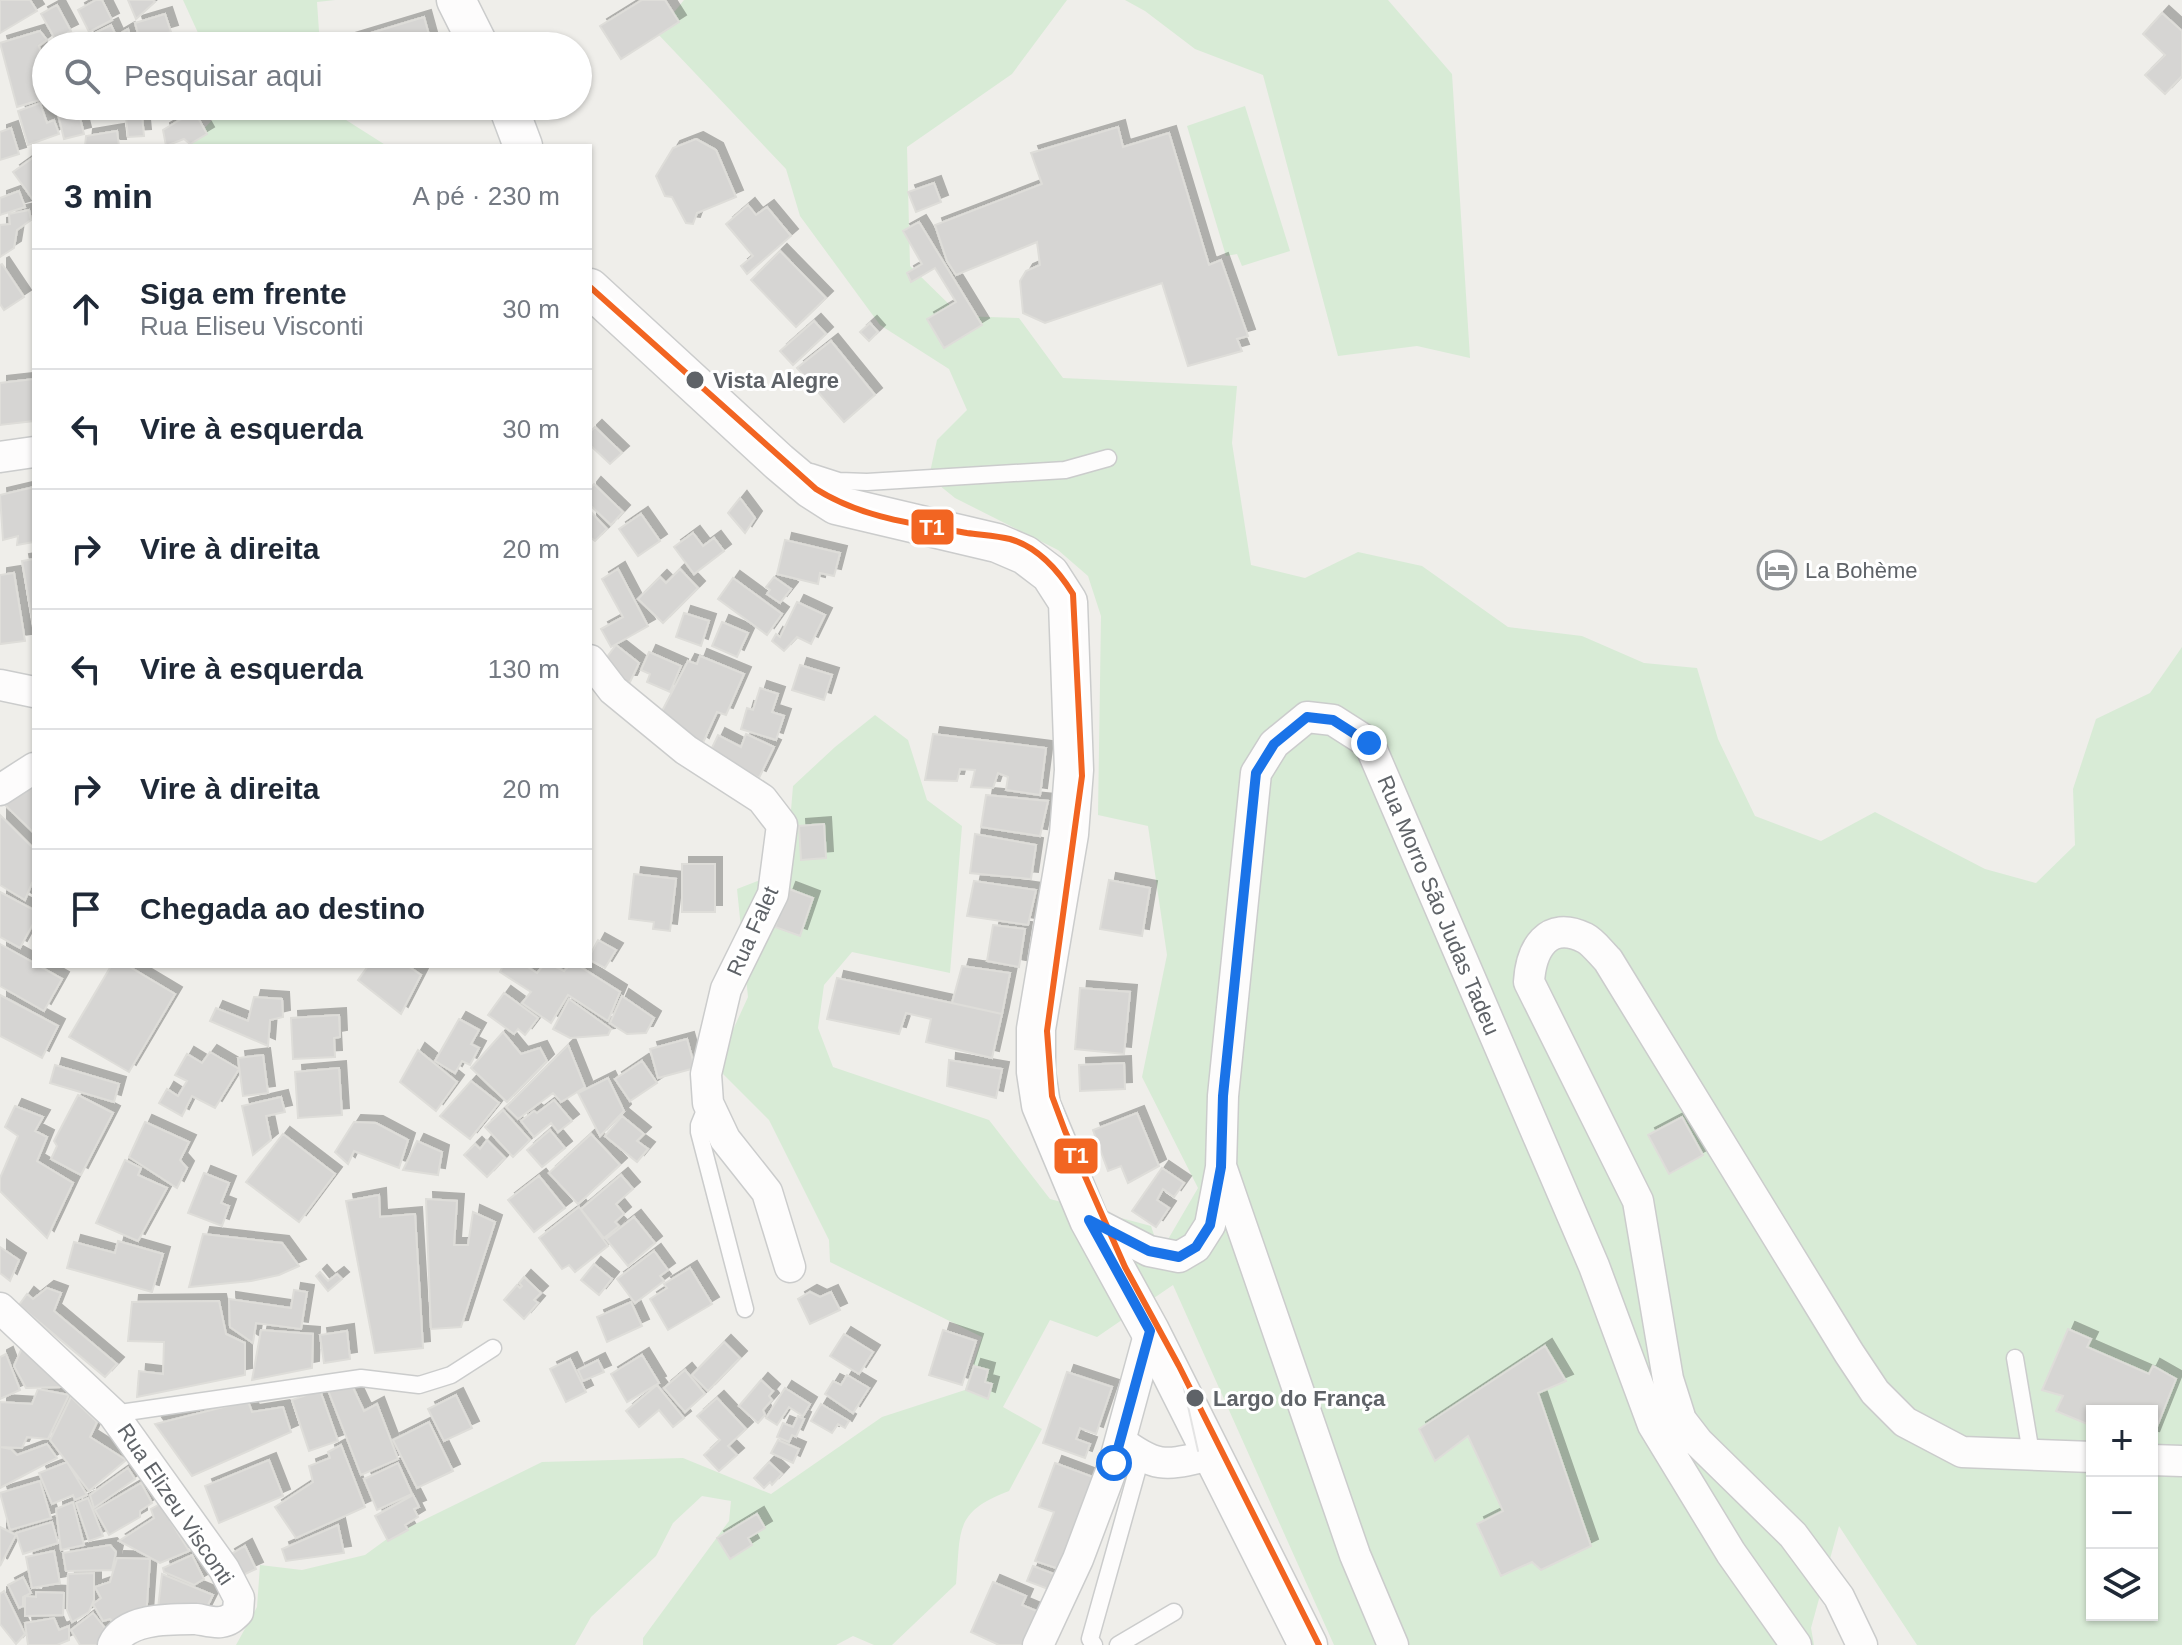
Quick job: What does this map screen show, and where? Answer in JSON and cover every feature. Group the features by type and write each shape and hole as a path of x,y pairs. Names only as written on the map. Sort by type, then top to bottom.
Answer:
{"street":[{"path":"456,0 472,32"},
{"path":"513,120 522,144"},
{"path":"592,290 811,489 836,505 997,543 1025,555 1050,574 1068,602 1074,770 1069,834 1036,1029 1036,1072 1041,1105 1089,1220 1150,1331 1308,1645"},
{"path":"0,457 32,452"},
{"name":"Rua Falet","path":"592,663 613,690 686,750 762,799 782,825 773,894 726,989 706,1074 708,1103 725,1139 767,1192 790,1267"},
{"path":"0,685 32,692"},
{"name":"Rua Morro São Judas Tadeu","path":"1089,1220 1149,1251 1179,1257 1196,1247 1210,1225 1221,1167 1223,1096 1256,773 1274,744 1307,717 1333,720 1369,743 1594,1266 1653,1425 1731,1553 1796,1645"},
{"path":"0,790 32,769"},
{"path":"1862,1645 1839,1597 1793,1535 1698,1442 1681,1420 1665,1365 1638,1201 1529,982 1537,948 1549,935 1565,932 1587,938 1608,960 1875,1392 1905,1422 1962,1452 2086,1457"},
{"path":"1221,1167 1355,1555 1393,1645"},
{"name":"Rua Elizeu Visconti","path":"0,1308 113,1414 224,1569 239,1598 238,1612 229,1620 197,1619 142,1624 116,1637 113,1645"},
{"path":"1038,1645 1078,1559 1114,1463 1130,1449 1150,1331"},
{"path":"1130,1449 1164,1464 1177,1464 1211,1455"},
{"path":"2158,1460 2182,1461"}],"lane":[{"path":"779,462 839,481 867,482 1065,470 1108,458"},
{"path":"708,1103 699,1132 745,1309"},
{"path":"113,1414 361,1378 419,1385 451,1375 493,1348"},
{"path":"2015,1358 2031,1453"},
{"path":"1094,1645 1090,1639 1130,1449"},
{"path":"1118,1645 1174,1612"}],"green space":[{"path":"183,0 335,0 317,2 319,32 198,32"},
{"path":"684,0 1067,0 1012,74 907,147 910,266 961,316 1019,318 1063,378 1237,386 1232,443 1251,565 1305,578 1358,552 1422,566 1508,627 1582,636 1644,663 1697,668 1718,739 1755,816 1821,841 1875,812 1985,869 2036,883 2075,845 2073,789 2096,719 2150,693 2182,647 2182,1645 1917,1645 1839,1526 1811,1628 1814,1645 1334,1645 1173,1285 1097,1337 1050,1320 1003,1407 1042,1429 1009,1491 978,1507 963,1526 956,1584 892,1645 874,1645 853,1636 836,1645 643,1645 643,1638 729,1521 731,1501 702,1496 673,1523 656,1556 591,1617 575,1645 236,1645 257,1607 260,1565 302,1570 365,1555 391,1536 542,1462 683,1458 771,1494 882,1417 965,1390 982,1337 830,1262 829,1240 769,1120 716,1067 748,997 737,889 786,870 793,786 875,715 908,740 927,800 962,826 950,973 852,952 824,985 818,1028 833,1067 989,1120 1050,1199 1151,1226 1160,1253 1198,1188 1142,1077 1167,955 1148,826 1098,815 1101,616 1088,576 1058,550 955,498 929,477 937,440 967,410 949,369 880,325 800,216 786,169 657,33"},
{"path":"1125,0 1388,0 1452,74 1470,358 1417,346 1338,356 1263,75 1195,49 1145,11"},
{"path":"1245,106 1290,251 1242,266 1237,254 1226,256 1187,126"},
{"path":"212,120 346,120 384,144 190,144"}],"building":[{"path":"0,0 30,0 37,11 0,33"},
{"path":"102,0 112,20 89,32 78,10"},
{"path":"128,0 153,0 155,2 136,19"},
{"path":"642,0 665,0 679,22 621,59 600,26"},
{"path":"57,5 71,31 51,32 41,14"},
{"path":"2162,13 2182,31 2182,76 2165,94 2145,75 2165,55 2143,34"},
{"path":"165,14 171,32 138,32 135,23"},
{"path":"424,17 428,32 374,32"},
{"path":"111,25 114,32 97,32"},
{"path":"32,33 32,102 17,107 0,43"},
{"path":"32,106 32,120 46,120 47,123 54,120 59,134 28,145 18,111"},
{"path":"59,120 80,120 84,134 64,139"},
{"path":"126,120 142,120 144,136 128,137"},
{"path":"180,120 199,120 207,134 190,144 184,139 166,144 163,130"},
{"path":"1118,127 1123,147 1169,133 1209,265 1221,260 1248,336 1237,339 1242,351 1188,366 1162,283 1045,323 1023,313 1020,281 1026,271 1040,265 1037,242 956,275 947,261 935,225 1042,184 1031,153"},
{"path":"11,128 19,154 0,160 0,132"},
{"path":"117,131 119,144 85,144 86,136"},
{"path":"696,139 716,150 736,197 697,213 693,224 686,223 672,197 665,196 656,176 673,148"},
{"path":"32,158 32,198 13,172"},
{"path":"934,183 941,202 916,212 908,192"},
{"path":"19,191 25,207 0,215 0,198"},
{"path":"748,205 756,215 767,207 791,236 747,274 741,266 753,256 726,224"},
{"path":"29,210 31,220 17,230 14,248 0,257 0,225 10,224 9,214"},
{"path":"919,222 982,325 944,348 927,319 956,302 935,268 911,282 907,273 922,264 903,231"},
{"path":"780,251 826,298 796,327 751,280"},
{"path":"2,264 24,297 4,310 0,304"},
{"path":"814,321 826,334 793,365 780,351"},
{"path":"870,323 878,332 869,341 860,332"},
{"path":"831,341 875,395 844,422 797,368"},
{"path":"32,379 32,421 0,425 0,383"},
{"path":"595,427 622,453 610,464 592,447 592,430"},
{"path":"594,484 623,512 611,525 592,507"},
{"path":"32,487 32,542 17,545 18,536 3,540 0,495"},
{"path":"740,498 755,518 745,533 728,513"},
{"path":"592,513 607,529 595,541 592,539"},
{"path":"641,514 660,541 638,556 619,529"},
{"path":"693,533 703,546 714,538 724,551 694,574 674,547"},
{"path":"785,540 840,553 834,576 820,573 818,584 777,574"},
{"path":"32,559 32,618 22,561"},
{"path":"618,569 648,626 611,647 601,629 623,617 602,579"},
{"path":"680,569 698,588 663,623 638,599 660,577 666,583"},
{"path":"14,573 25,641 0,644 0,575"},
{"path":"774,577 791,589 780,603 767,594 770,590 766,587"},
{"path":"733,578 782,614 767,635 718,599"},
{"path":"797,602 825,615 811,644 797,637 784,651 772,641 776,634 780,637"},
{"path":"684,613 709,621 701,646 676,637"},
{"path":"722,622 748,633 737,657 712,646"},
{"path":"616,645 639,663 630,682 622,682 601,665"},
{"path":"649,652 681,666 670,692 647,682 650,674 641,670"},
{"path":"700,656 744,674 726,715 717,712 702,745 660,715 688,661 697,664"},
{"path":"800,665 832,675 824,700 792,690"},
{"path":"760,688 778,694 772,712 784,716 776,740 741,729 747,708 753,710"},
{"path":"746,734 774,747 759,778 709,754 718,735 741,747"},
{"path":"933,734 1046,748 1040,795 1006,790 1008,777 998,773 993,788 971,787 975,770 960,769 957,781 925,780"},
{"path":"31,777 32,831 5,805"},
{"path":"986,795 1048,801 1040,836 981,827"},
{"path":"0,815 32,847 32,883 25,900 0,885"},
{"path":"824,824 826,858 801,860 799,826"},
{"path":"975,834 1036,845 1031,879 970,873"},
{"path":"682,864 715,864 715,912 682,912"},
{"path":"634,874 676,879 670,931 653,929 654,922 629,919"},
{"path":"1109,880 1150,888 1142,936 1100,929"},
{"path":"974,881 1036,890 1028,925 967,916"},
{"path":"789,889 813,898 800,936 775,927"},
{"path":"0,892 32,909 32,926 20,948 0,937"},
{"path":"993,925 1025,929 1019,967 987,961"},
{"path":"598,940 616,950 605,968 592,961 592,951"},
{"path":"0,944 32,962 32,968 43,968 62,979 44,1011 0,986"},
{"path":"962,966 1010,973 1002,1014 952,1003"},
{"path":"110,968 131,968 175,994 129,1072 69,1037"},
{"path":"367,968 411,968 421,975 401,1014 358,980"},
{"path":"502,968 529,968 537,973 541,968 564,971 567,968 582,968 620,992 608,1021 568,995 551,1023 522,1003 531,992 500,972"},
{"path":"837,978 1002,1014 992,1058 926,1042 931,1019 906,1013 899,1034 827,1019"},
{"path":"1080,988 1130,992 1124,1054 1075,1049"},
{"path":"504,993 538,1018 525,1035 518,1029 514,1034 488,1015"},
{"path":"0,995 58,1026 42,1058 0,1036"},
{"path":"622,996 654,1018 646,1033 627,1034 610,1023"},
{"path":"254,997 282,999 283,1017 270,1020 268,1046 210,1021 216,1008 248,1021"},
{"path":"569,999 611,1029 608,1035 570,1038 553,1029"},
{"path":"339,1015 340,1037 334,1038 335,1057 293,1059 291,1018"},
{"path":"459,1019 479,1030 471,1044 479,1048 470,1065 462,1061 455,1073 435,1061"},
{"path":"503,1032 521,1054 540,1048 547,1061 507,1102 471,1068"},
{"path":"687,1039 695,1068 658,1078 650,1049"},
{"path":"568,1045 585,1087 561,1102 553,1093 518,1119 506,1107"},
{"path":"418,1050 457,1082 436,1111 400,1082"},
{"path":"210,1052 239,1069 215,1108 192,1096 182,1116 159,1103 167,1089 178,1096 187,1081 175,1075 187,1054 202,1063"},
{"path":"263,1055 268,1093 243,1096 238,1058"},
{"path":"949,1060 1002,1069 996,1098 947,1086"},
{"path":"642,1061 657,1083 630,1101 615,1079"},
{"path":"1124,1063 1125,1089 1080,1091 1079,1065"},
{"path":"55,1065 119,1084 114,1102 50,1083"},
{"path":"339,1068 342,1115 298,1118 295,1072"},
{"path":"608,1078 624,1111 600,1136 578,1093"},
{"path":"471,1081 499,1103 470,1139 440,1116"},
{"path":"78,1095 113,1113 81,1175 51,1159 57,1146 54,1141"},
{"path":"281,1097 285,1112 266,1116 271,1140 253,1155 242,1106"},
{"path":"554,1100 572,1121 558,1132 551,1123 534,1137 521,1121"},
{"path":"15,1106 43,1117 35,1131 47,1137 37,1161 73,1183 47,1238 0,1191 0,1178 18,1136 5,1127"},
{"path":"503,1110 530,1140 513,1157 485,1127"},
{"path":"1137,1113 1159,1166 1128,1183 1121,1166 1108,1171 1093,1130"},
{"path":"622,1116 644,1134 637,1141 648,1149 637,1162 605,1136"},
{"path":"1682,1117 1703,1155 1669,1174 1648,1135"},
{"path":"145,1122 189,1142 180,1160 187,1168 177,1188 129,1157"},
{"path":"354,1122 376,1123 408,1140 399,1168 354,1151 348,1164 335,1152"},
{"path":"550,1130 565,1148 542,1167 527,1150"},
{"path":"283,1134 335,1174 299,1222 246,1182"},
{"path":"591,1134 620,1165 578,1204 549,1173"},
{"path":"487,1140 505,1158 487,1177 464,1155 475,1144 480,1149"},
{"path":"417,1141 442,1152 438,1175 403,1170"},
{"path":"125,1160 141,1168 138,1175 167,1188 138,1241 96,1223"},
{"path":"1162,1168 1184,1183 1174,1197 1163,1189 1157,1200 1169,1208 1156,1227 1132,1211"},
{"path":"204,1173 229,1183 221,1203 229,1206 222,1226 188,1213"},
{"path":"621,1175 633,1189 616,1204 624,1214 615,1222 619,1226 604,1238 581,1209"},
{"path":"539,1176 565,1208 534,1232 508,1200"},
{"path":"379,1195 380,1217 415,1214 423,1348 375,1353 346,1201"},
{"path":"426,1199 457,1201 454,1245 468,1245 473,1212 495,1222 461,1327 431,1329"},
{"path":"579,1207 608,1246 575,1272 569,1265 562,1269 539,1238"},
{"path":"634,1217 655,1243 628,1266 606,1239"},
{"path":"203,1234 282,1243 299,1266 279,1275 251,1281 189,1287"},
{"path":"118,1241 163,1254 152,1292 67,1268 74,1242 115,1253"},
{"path":"0,1247 19,1260 10,1281 0,1273"},
{"path":"654,1251 668,1270 660,1276 664,1281 635,1303 617,1279"},
{"path":"594,1264 612,1279 599,1295 581,1280"},
{"path":"690,1268 712,1304 668,1330 650,1299 667,1288 664,1284"},
{"path":"320,1272 328,1281 337,1274 342,1279 328,1291 316,1276"},
{"path":"524,1277 541,1293 534,1300 538,1303 524,1319 504,1300 517,1285 522,1286 519,1283"},
{"path":"47,1288 61,1293 54,1311 117,1364 105,1377 19,1305 27,1294 33,1299"},
{"path":"294,1290 307,1292 301,1329 256,1323 253,1343 230,1327 229,1299 291,1308"},
{"path":"810,1292 820,1297 831,1292 840,1310 810,1324 798,1299"},
{"path":"219,1301 226,1334 245,1343 245,1375 137,1397 139,1371 163,1374 164,1342 128,1341 132,1302"},
{"path":"631,1302 642,1326 607,1342 597,1317"},
{"path":"2068,1329 2091,1339 2087,1347 2149,1374 2153,1366 2176,1379 2158,1424 2158,1405 2086,1405 2086,1424 2056,1411 2063,1396 2042,1390"},
{"path":"261,1330 313,1334 312,1368 252,1380"},
{"path":"943,1330 976,1341 962,1385 929,1375"},
{"path":"347,1331 350,1359 324,1363 320,1335"},
{"path":"844,1334 873,1352 859,1374 830,1356"},
{"path":"25,1341 68,1381 61,1387 26,1388 14,1366"},
{"path":"724,1342 740,1358 708,1391 692,1375"},
{"path":"1545,1346 1566,1381 1538,1393 1591,1546 1541,1570 1532,1562 1501,1576 1477,1524 1503,1511 1468,1436 1435,1461 1419,1429"},
{"path":"6,1354 20,1390 0,1399 0,1357"},
{"path":"642,1355 659,1383 627,1402 611,1374"},
{"path":"570,1359 586,1392 566,1402 550,1369"},
{"path":"598,1360 604,1372 583,1381 578,1370"},
{"path":"974,1366 988,1370 985,1382 992,1384 988,1399 966,1390"},
{"path":"685,1370 705,1394 685,1412 664,1388"},
{"path":"1067,1372 1112,1387 1096,1434 1080,1428 1076,1439 1090,1444 1085,1458 1043,1443"},
{"path":"847,1375 869,1388 853,1413 825,1394 833,1381 841,1385"},
{"path":"761,1380 773,1391 769,1396 772,1400 763,1410 765,1415 758,1423 739,1406"},
{"path":"350,1381 364,1411 377,1404 398,1459 361,1475 328,1390"},
{"path":"657,1385 684,1418 673,1427 659,1410 639,1427 626,1411"},
{"path":"785,1388 810,1404 803,1416 789,1407 777,1425 766,1418"},
{"path":"38,1389 69,1395 48,1439 27,1437 22,1448 0,1447 0,1402 32,1404"},
{"path":"320,1390 338,1441 309,1451 292,1400"},
{"path":"456,1395 472,1428 444,1441 428,1409"},
{"path":"71,1397 97,1422 90,1437 126,1460 89,1491 50,1440"},
{"path":"717,1398 746,1429 728,1446 737,1455 719,1471 704,1455 720,1440 697,1416"},
{"path":"248,1401 252,1412 283,1407 291,1432 192,1476 155,1424"},
{"path":"821,1404 849,1421 845,1428 838,1424 832,1433 811,1421"},
{"path":"798,1416 804,1419 796,1437 792,1435 789,1442 777,1437 783,1423 793,1427"},
{"path":"429,1422 453,1471 417,1488 393,1440"},
{"path":"778,1440 799,1449 793,1463 771,1453"},
{"path":"47,1444 57,1458 0,1488 0,1447 11,1449 17,1455"},
{"path":"341,1445 365,1507 296,1538 275,1507 313,1482 309,1466 330,1458 328,1452"},
{"path":"269,1460 283,1496 219,1523 205,1486"},
{"path":"67,1462 87,1495 75,1500 73,1495 52,1504 39,1473"},
{"path":"769,1462 782,1474 772,1485 770,1482 764,1488 754,1478"},
{"path":"398,1463 412,1494 377,1510 364,1479"},
{"path":"1055,1463 1093,1477 1059,1569 1035,1561 1054,1512 1039,1507"},
{"path":"128,1468 135,1479 94,1508 90,1495"},
{"path":"40,1481 51,1518 10,1530 0,1493"},
{"path":"141,1483 152,1503 140,1511 140,1517 109,1535 95,1510"},
{"path":"413,1495 419,1507 414,1509 418,1517 405,1525 408,1530 388,1541 375,1516"},
{"path":"88,1498 103,1536 89,1541 76,1503"},
{"path":"73,1502 84,1545 61,1550 56,1509"},
{"path":"160,1504 189,1551 160,1563 119,1541 154,1518 151,1509"},
{"path":"757,1514 765,1528 748,1538 752,1545 730,1559 717,1538"},
{"path":"52,1522 58,1543 23,1554 16,1533"},
{"path":"338,1525 344,1553 286,1561 282,1549"},
{"path":"0,1527 16,1535 0,1566"},
{"path":"110,1545 116,1552 112,1570 66,1571 63,1553"},
{"path":"245,1546 256,1569 239,1577 228,1556"},
{"path":"54,1551 60,1583 32,1588 26,1557"},
{"path":"192,1555 204,1579 194,1585 164,1572 163,1568"},
{"path":"117,1558 150,1559 146,1618 118,1628 110,1619 103,1621 93,1604 101,1598 95,1587 110,1582"},
{"path":"1033,1566 1054,1574 1048,1589 1027,1581"},
{"path":"94,1573 94,1600 89,1612 72,1622 67,1610 68,1574"},
{"path":"162,1574 213,1595 203,1615 157,1617"},
{"path":"23,1577 31,1593 23,1597 23,1606 19,1608 8,1585"},
{"path":"993,1582 1026,1596 1022,1605 1039,1612 1025,1645 999,1645 971,1632"},
{"path":"4,1591 25,1634 16,1644 0,1624 0,1594"},
{"path":"36,1592 64,1593 63,1615 25,1616 25,1596 36,1597"},
{"path":"93,1613 112,1637 98,1645 80,1645 71,1630"},
{"path":"54,1618 59,1630 69,1626 69,1640 57,1645 28,1645 25,1623"}],"tram line":[{"path":"1179,1366 1198,1451"}],"transit line":[{"name":"T1","path":"592,289 816,489 870,513 1020,543 1046,560 1073,594 1082,776 1047,1031 1052,1096 1125,1267 1179,1366 1319,1645"}],"place":[{"name":"Vista Alegre","path":"695,380"},
{"name":"La Bohème","path":"1777,570"},
{"name":"Largo do França","path":"1195,1398"}],"route":[{"path":"1114,1463 1150,1331 1089,1220 1149,1251 1179,1257 1196,1247 1210,1225 1221,1167 1223,1096 1256,773 1274,744 1307,717 1333,720 1369,743"}]}
